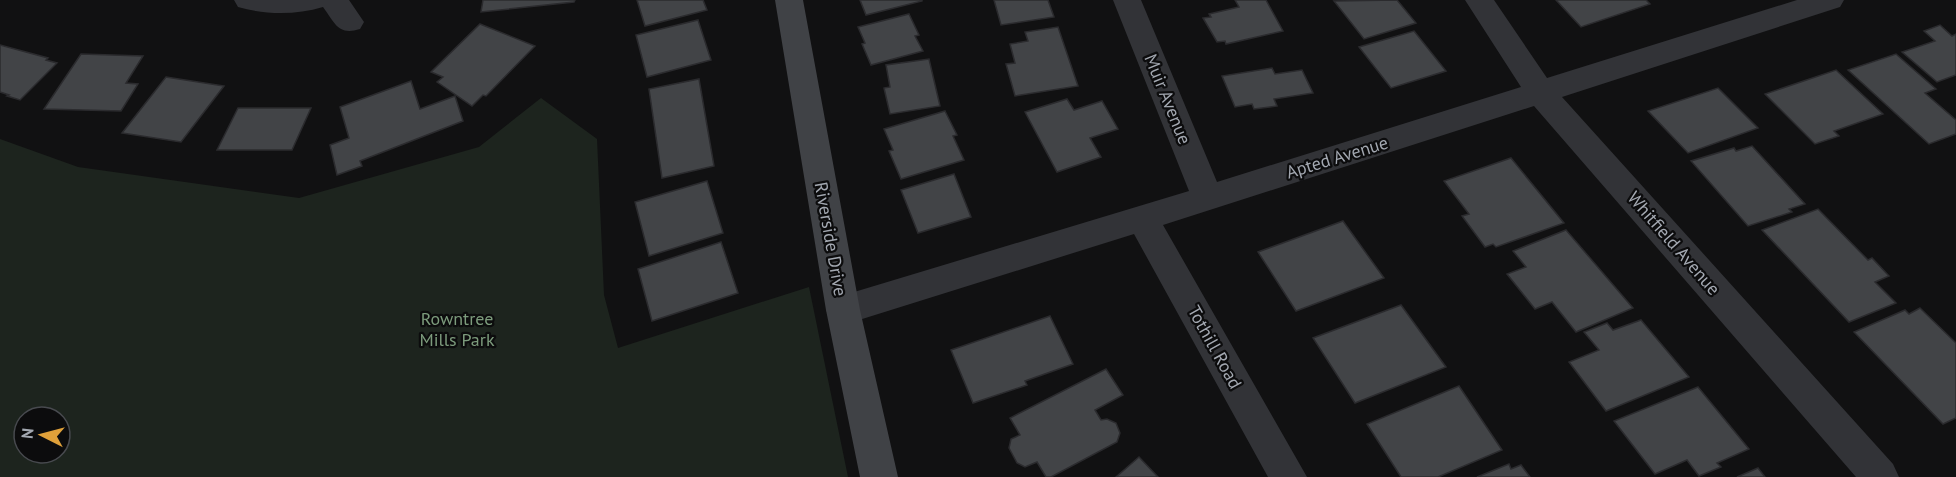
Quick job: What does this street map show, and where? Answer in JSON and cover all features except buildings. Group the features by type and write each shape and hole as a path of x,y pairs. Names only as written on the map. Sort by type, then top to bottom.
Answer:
{"street":[{"path":"248,0 297,4 313,0"},
{"name":"Riverside Drive","path":"789,0 843,310 879,477"},
{"name":"Muir Avenue","path":"1127,0 1208,198"},
{"name":"Whitfield Avenue","path":"1479,0 1541,93 1880,477"},
{"name":"Apted Avenue","path":"843,310 1208,198 1830,0"},
{"name":"Tothill Road","path":"1142,218 1288,477"}],"green space":[{"name":"Rowntree Mills Park","path":"541,98 597,139 604,295 618,348 809,287 848,477 0,477 0,139 78,167 299,198 479,147"}]}
